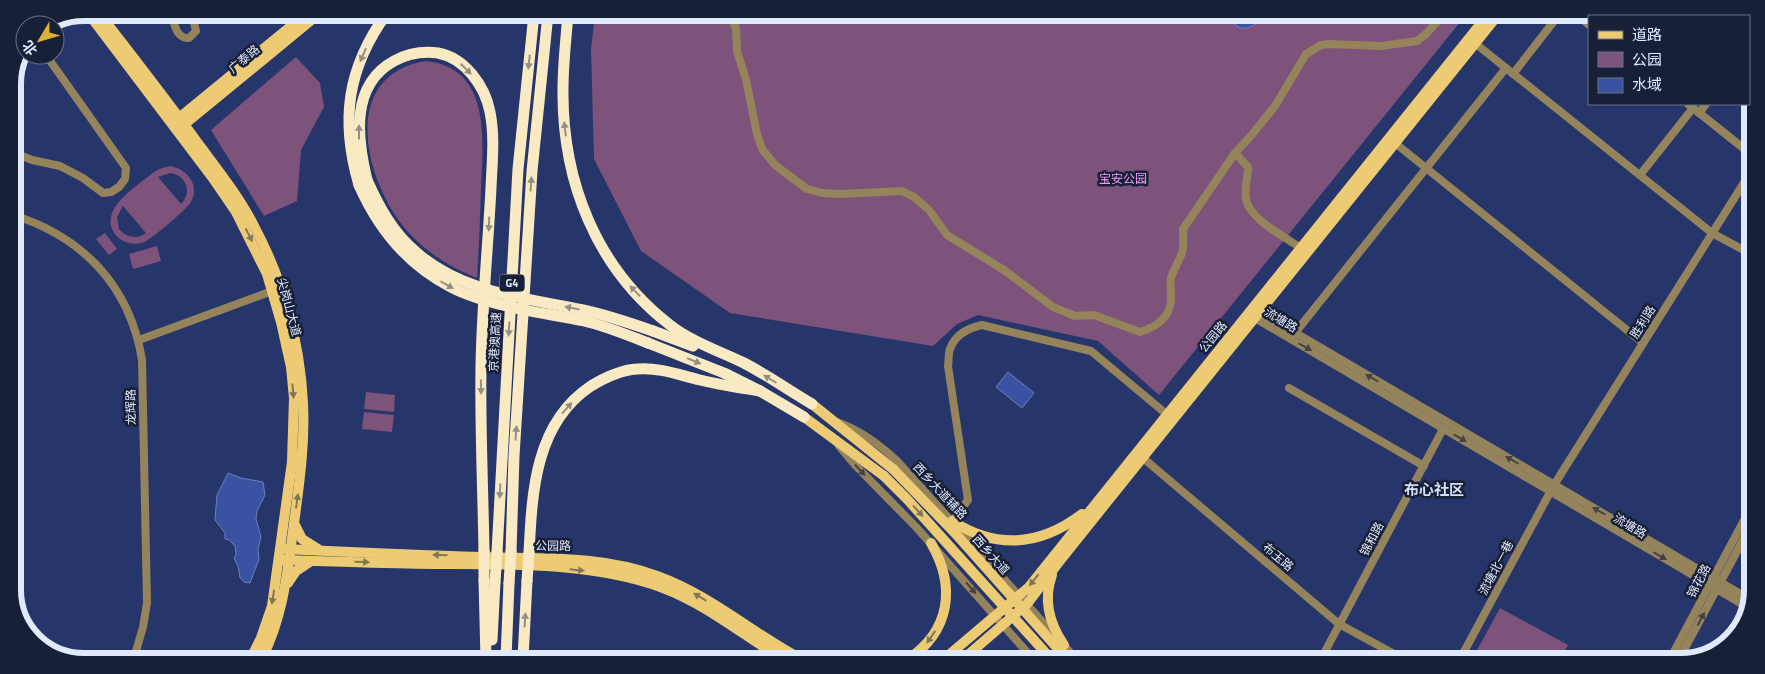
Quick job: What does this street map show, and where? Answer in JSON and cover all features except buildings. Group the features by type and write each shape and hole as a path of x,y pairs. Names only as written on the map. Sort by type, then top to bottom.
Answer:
{"highway":[{"path":"382,21 362,54 355,76 350,100 349,142 363,182 387,219 416,253 456,279 479,287 618,319 746,365"},
{"name":"京港澳高速","path":"490,581 497,552 518,169 533,21"},
{"name":"G4","path":"506,653 514,456 532,171 547,21"},
{"path":"568,21 563,91 567,145 572,171 588,221 612,266 670,325 746,365 812,404"},
{"path":"486,653 490,581 484,551 481,366 489,229 492,129 486,101 473,76 463,64 452,58 425,52 410,54 386,66 366,90 358,120 358,140 367,204 380,226 396,245 428,274 452,288 475,297 520,309 584,321 648,343 724,373 804,416"},
{"path":"523,653 531,507 542,451 547,437 556,421 570,404 600,381 636,368 657,369 702,381 760,391"},
{"name":"G4","path":"490,581 491,653"}],"main road":[{"name":"尖岗山大道","path":"95,21 178,124 220,172 253,224 268,255 297,353 303,404 303,452 294,523 268,620 253,653"},
{"name":"尖岗山大道","path":"105,21 178,124"},
{"name":"广泰路","path":"178,124 298,21"},
{"name":"广泰路","path":"178,124 310,21"},
{"name":"公园路","path":"952,653 1020,596 1395,144 1472,41 1484,21"},
{"name":"公园路","path":"1255,314 1301,248 1472,41 1493,21"},
{"name":"尖岗山大道","path":"264,653 276,628 286,586 285,554 292,462 294,398 291,367 277,290"},
{"path":"812,404 888,472"},
{"path":"804,416 888,472"},
{"name":"公园路","path":"970,653 1027,604 1143,458 1170,417"},
{"name":"西乡大道","path":"888,472 941,518 1067,652"},
{"name":"西乡大道","path":"888,472 907,498 1044,653"},
{"path":"952,521 965,530 986,538 1007,541 1024,540 1042,536 1060,528 1093,506"},
{"path":"294,523 302,539 311,546 321,550"},
{"path":"916,653 933,636 946,605 947,592 944,573 938,555 931,543"},
{"name":"公园路","path":"285,554 321,550 471,557 569,559 619,565 657,576 688,590 791,653"},
{"name":"公园路","path":"285,554 313,561 541,566 616,575 649,583 678,594 774,653"},
{"path":"286,586 296,571 313,561"},
{"path":"1055,568 1049,583 1048,611 1056,634 1067,652"}],"street":[{"path":"173,21 179,35 185,39 189,38 196,31 192,21"},
{"path":"732,21 736,28 737,52 746,80 757,134 762,149 775,165 807,189 822,193 902,192 914,197 929,210 947,235 1004,270 1053,307 1075,316 1094,315 1140,332 1160,323 1170,311 1170,282 1182,254 1184,244 1183,229 1235,153 1275,106 1306,54 1321,45 1329,44 1381,46 1417,41 1438,21"},
{"path":"1513,74 1554,21"},
{"path":"1472,41 1712,233 1744,250"},
{"path":"21,156 60,166 83,178 103,192 111,192 119,187 125,179 126,168 53,65"},
{"path":"1295,332 1506,68"},
{"path":"1640,175 1693,108 1744,149"},
{"path":"1395,144 1643,343"},
{"path":"1235,153 1248,167 1245,198 1254,215 1301,248"},
{"name":"胜利路","path":"1552,488 1744,183"},
{"name":"龙辉路","path":"21,218 51,230 68,240 95,263 112,284 123,302 139,340 142,360 147,603 137,653"},
{"path":"139,340 277,290"},
{"name":"流塘路","path":"1255,314 1295,332 1552,488 1715,584 1742,603"},
{"name":"流塘路","path":"1255,314 1443,429 1552,488"},
{"path":"952,521 968,500 948,366 950,349 960,335 970,327 982,325 1091,351 1170,417"},
{"path":"1289,388 1424,466"},
{"name":"西乡大道辅路","path":"832,420 849,426 881,447 915,479 1020,596 1067,652"},
{"name":"锦和路","path":"1324,653 1443,429"},
{"path":"828,433 854,465 931,543 1028,653"},
{"name":"布玉路","path":"1143,458 1339,624 1392,653"},
{"name":"流塘北一巷","path":"1463,653 1552,488"},
{"name":"锦花路","path":"1682,653 1744,522"},
{"name":"锦花路","path":"1673,653 1744,537"},
{"path":"950,565 958,570 970,570 978,561 979,555 976,548"},
{"name":"流塘路","path":"1715,584 1743,597"}],"green space":[{"name":"宝安公园","path":"594,21 1461,21 1159,395 1098,341 978,315 957,324 933,346 730,313 641,251 594,159 591,49"},
{"path":"296,57 320,83 324,107 301,150 297,201 264,216 211,130"},
{"path":"426,61 447,67 463,77 473,92 479,110 483,150 477,278 458,270 440,259 423,247 408,232 393,211 380,187 371,160 368,134 370,109 380,87 398,70"},
{"path":"170,166 187,174 191,179 194,190 191,202 169,224 144,242 135,244 123,241 112,229 111,220 117,204 124,196 159,169","holes":["170,173 176,174 186,185 187,194 181,204 158,177","123,206 146,233 145,234 132,237 119,229 117,217"]},
{"path":"105,233 117,249 109,255 96,239"},
{"path":"157,246 161,261 133,269 129,254"},
{"path":"366,392 395,395 394,412 364,409"},
{"path":"364,412 394,415 392,432 362,429"},
{"path":"1500,608 1568,645 1564,653 1475,653"}],"water":[{"path":"1232,21 1270,21 1258,23 1247,28 1240,28"},
{"path":"1008,372 1034,393 1022,408 996,387"},
{"path":"228,473 241,478 263,482 265,495 257,511 256,519 261,537 258,549 259,559 250,583 244,582 240,578 238,566 234,558 236,554 235,546 225,539 225,533 215,520 217,495"}],"district":[{"name":"布心社区","path":"1434,490"}]}
